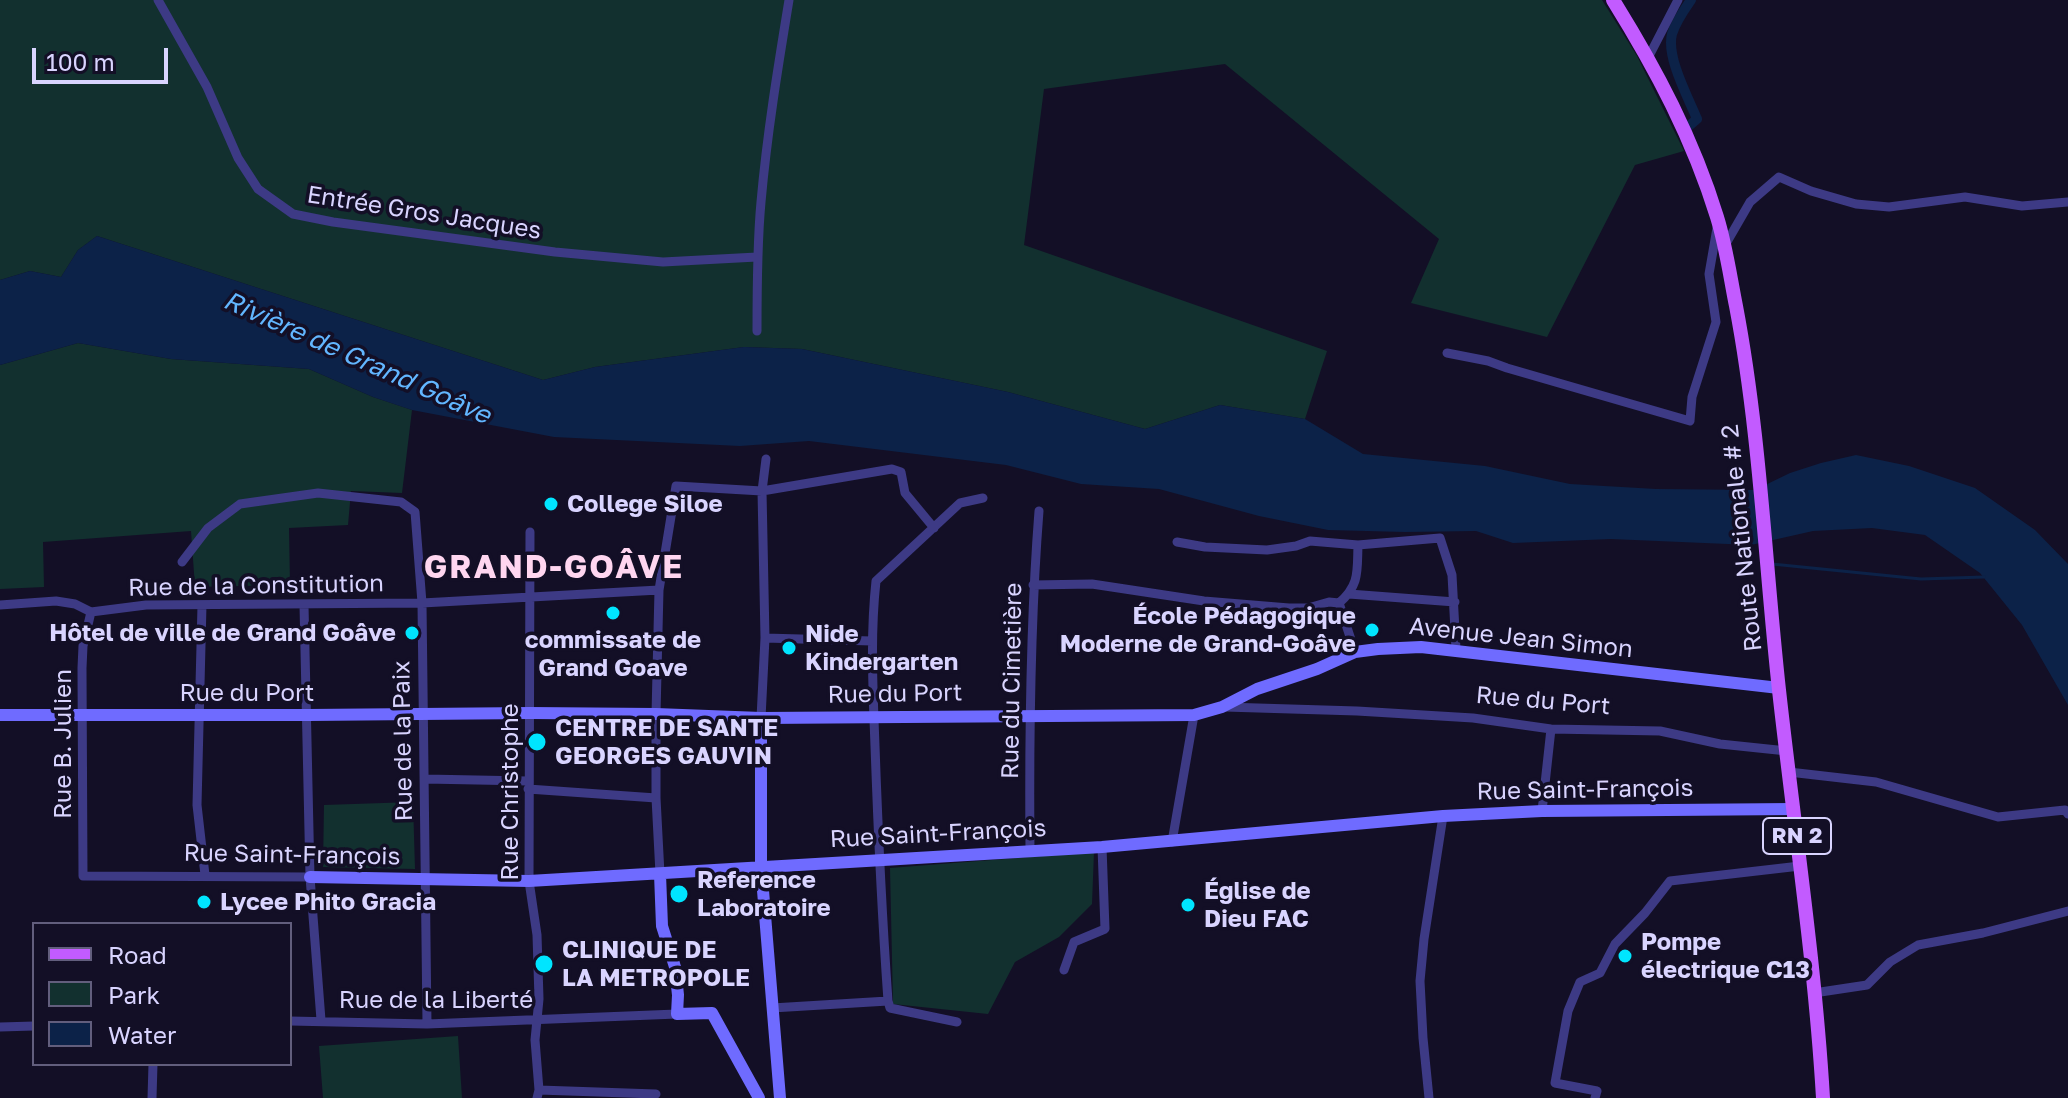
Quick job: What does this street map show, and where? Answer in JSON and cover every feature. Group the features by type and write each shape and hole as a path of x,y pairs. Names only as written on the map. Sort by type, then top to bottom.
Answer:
{"main road":[{"name":"Route Nationale # 2","path":"1613,0 1648,58 1690,141 1718,220 1747,367 1823,1098"}],"street":[{"name":"Entrée Gros Jacques","path":"158,0 207,87 238,158 258,189 293,214 555,252 663,262 757,257"},
{"path":"757,331 761,202 770,113 789,0"},
{"path":"1648,58 1678,0"},
{"path":"1724,247 1750,202 1779,177 1811,191 1856,204 1889,207 1965,197 2022,206 2068,202"},
{"path":"1447,353 1467,356 1690,421 1692,397 1716,322 1709,274 1718,220"},
{"path":"766,459 762,491 765,638 761,718 761,866 780,1098"},
{"path":"759,1098 712,1013 677,1014 675,967 662,926 656,798 659,590 676,486 762,491 892,469 901,472 905,493 934,528"},
{"name":"Rue de la Paix","path":"182,562 208,528 240,504 318,493 401,502 415,512 422,603 427,1024"},
{"path":"957,1022 890,1008 888,1001 879,860 872,641 876,581 960,503 983,498"},
{"name":"Rue du Cimetière","path":"1030,851 1029,715 1039,511"},
{"name":"Rue Christophe","path":"530,532 529,881 537,935 538,1019 535,1040 538,1094"},
{"path":"1177,542 1205,547 1267,550 1310,541 1358,545 1440,538 1452,575 1456,649"},
{"path":"1033,585 1092,584 1213,602 1308,608 1329,602 1339,603 1349,594 1356,582 1358,545"},
{"name":"Rue de la Constitution","path":"0,605 56,601 75,604 91,612 146,605 422,603 659,590"},
{"path":"1349,594 1455,602"},
{"path":"1339,603 1355,652"},
{"path":"202,605 197,805 205,875"},
{"path":"304,605 310,877 321,1020"},
{"name":"Rue B. Julien","path":"83,876 83,646 91,612"},
{"path":"765,638 872,641"},
{"name":"Avenue Jean Simon","path":"1222,707 1257,689 1317,669 1355,652 1421,647 1779,688"},
{"name":"Rue du Port","path":"0,715 530,713 761,718 1194,715 1222,707 1473,718 1551,729 1660,731 1720,744 1787,751"},
{"path":"1172,842 1194,715"},
{"path":"1542,811 1551,729"},
{"path":"1789,772 1876,782 1998,817 2065,810 2068,814"},
{"path":"425,779 528,785 656,798"},
{"name":"Rue Saint-François","path":"83,876 529,881 1102,847 1443,816 1542,811 1794,809"},
{"path":"1429,1098 1420,981 1443,816"},
{"path":"1064,970 1074,942 1105,929 1102,847"},
{"path":"1595,1098 1597,1091 1555,1083 1568,1011 1580,982 1600,973 1615,944 1670,881 1800,866"},
{"path":"1814,993 1867,985 1890,962 1918,945 1983,933 2068,911"},
{"path":"772,1008 888,1001"},
{"name":"Rue de la Liberté","path":"292,1021 427,1024 677,1014"},
{"path":"0,1027 32,1026"},
{"path":"152,1098 153,1066"},
{"path":"538,1094 656,1094"}],"green space":[{"path":"0,0 1602,0 1637,56 1684,151 1635,165 1547,337 1411,303 1439,239 1225,64 1044,89 1024,245 1327,351 1305,419 1220,405 1145,429 1008,392 802,349 744,347 595,367 543,380 97,236 78,250 61,277 30,271 0,280"},
{"path":"78,343 171,359 309,369 412,410 402,493 351,491 348,525 289,528 290,585 195,587 191,531 43,542 44,587 0,589 0,365"},
{"path":"413,802 415,869 323,867 324,805"},
{"path":"1094,852 1092,904 1059,937 1015,962 988,1014 893,1004 890,868"},
{"path":"458,1036 462,1098 323,1098 319,1046"}],"water":[{"name":"Rivière de Grand Goâve","path":"97,236 543,380 595,367 744,347 802,349 1008,392 1145,429 1220,405 1305,419 1363,454 1485,466 1570,484 1755,490 1790,473 1856,455 1909,466 1975,488 2035,530 2068,564 2068,705 2022,625 1980,573 1925,535 1872,528 1813,531 1751,545 1611,539 1513,543 1476,531 1328,530 1259,516 1159,489 1081,484 1006,465 809,441 740,446 554,437 412,410 309,369 171,359 78,343 0,365 0,280 30,271 61,277 78,250"}],"waterway":[{"path":"1690,125 1697,119 1679,77 1671,43 1680,16 1691,0"},
{"path":"1772,564 1921,579 1984,577"}],"place":[{"name":"College Siloe","path":"551,504"},
{"name":"commissate de Grand Goave","path":"613,613"},
{"name":"École Pédagogique Moderne de Grand-Goâve","path":"1372,630"},
{"name":"Hôtel de ville de Grand Goâve","path":"412,633"},
{"name":"Nide Kindergarten","path":"789,648"},
{"name":"CENTRE DE SANTE GEORGES GAUVIN","path":"537,742"},
{"name":"Reference Laboratoire","path":"679,894"},
{"name":"Lycee Phito Gracia","path":"204,902"},
{"name":"Église de Dieu FAC","path":"1188,905"},
{"name":"Pompe électrique C13","path":"1625,956"},
{"name":"CLINIQUE DE LA METROPOLE","path":"544,964"}],"district":[{"name":"GRAND-GOÂVE","path":"554,568"}]}
